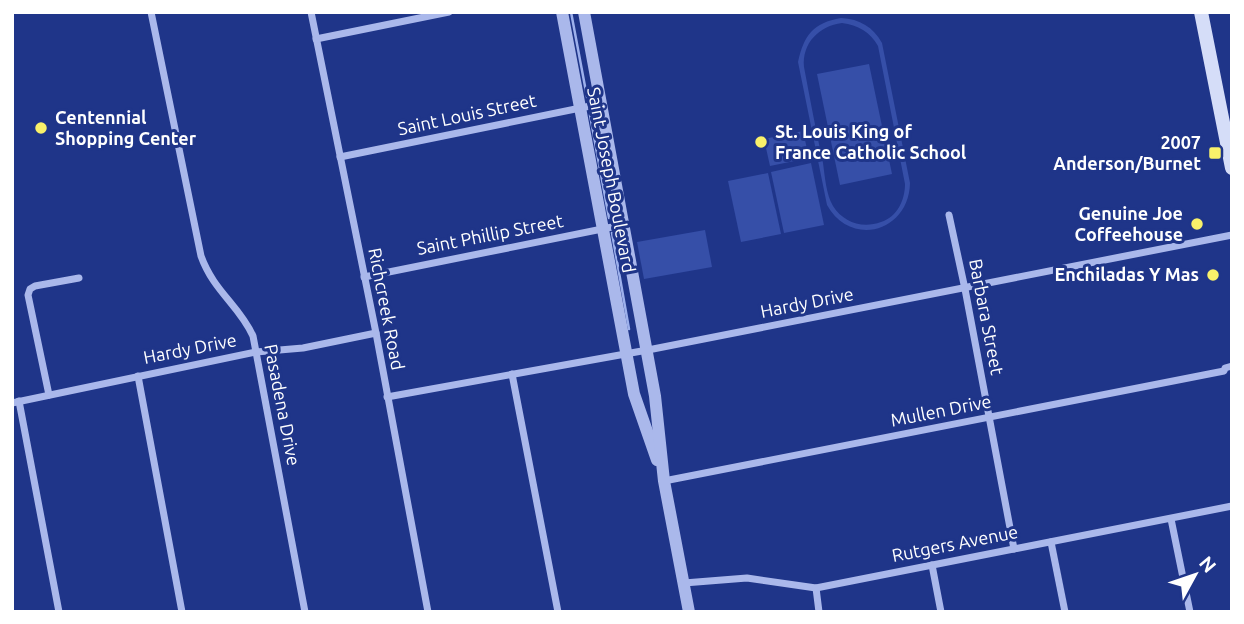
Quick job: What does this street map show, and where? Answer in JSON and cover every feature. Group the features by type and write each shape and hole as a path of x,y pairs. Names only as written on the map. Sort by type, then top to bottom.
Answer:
{"main road":[{"path":"1201,12 1232,168"}],"street":[{"name":"Pasadena Drive","path":"152,12 201,256 207,274 249,327 257,352 305,612"},
{"name":"Richcreek Road","path":"312,12 428,612"},
{"path":"316,40 449,12"},
{"name":"Saint Joseph Boulevard","path":"562,12 625,354 634,394 664,481"},
{"name":"Saint Joseph Boulevard","path":"584,12 654,396 664,481"},
{"name":"Saint Louis Street","path":"340,158 600,104"},
{"name":"Barbara Street","path":"949,215 1014,549"},
{"name":"Saint Phillip Street","path":"364,277 622,225"},
{"name":"Hardy Drive","path":"387,397 645,351 1232,235"},
{"path":"49,395 28,295 30,289 35,286 79,278"},
{"name":"Hardy Drive","path":"16,402 257,352 303,348 376,332"},
{"name":"Mullen Drive","path":"664,481 1228,372 1225,368 1232,366"},
{"path":"512,374 558,612"},
{"path":"138,376 182,612"},
{"path":"16,402 59,612"},
{"path":"664,481 689,612"},
{"name":"Rutgers Avenue","path":"684,583 747,578 816,589 1232,506"},
{"path":"1171,519 1189,612"},
{"path":"1051,542 1065,612"},
{"path":"932,565 941,612"},
{"path":"816,589 819,612"}],"shaded area":[{"path":"841,18 860,22 870,28 882,43 910,183 907,200 900,213 890,223 877,229 850,227 837,218 827,205 798,62 803,44 811,32 831,20","holes":["848,24 867,33 878,46 905,184 902,202 896,212 887,220 867,225 848,220 837,212 831,201 804,67 806,50 819,32 834,25"]},
{"path":"869,64 892,174 840,185 817,74"},
{"path":"803,131 809,158 770,166 764,139"},
{"path":"811,163 824,225 784,233 771,172"},
{"path":"768,173 781,234 741,242 728,181"},
{"path":"705,230 712,267 644,279 637,242"}],"waterway":[{"path":"571,12 587,97"},
{"path":"590,115 609,218"},
{"path":"612,233 629,329"}],"place":[{"name":"Centennial Shopping Center","path":"41,128"},
{"name":"St. Louis King of France Catholic School","path":"761,142"},
{"name":"2007 Anderson/Burnet","path":"1215,153"},
{"name":"Genuine Joe Coffeehouse","path":"1197,224"},
{"name":"Enchiladas Y Mas","path":"1213,275"}]}
